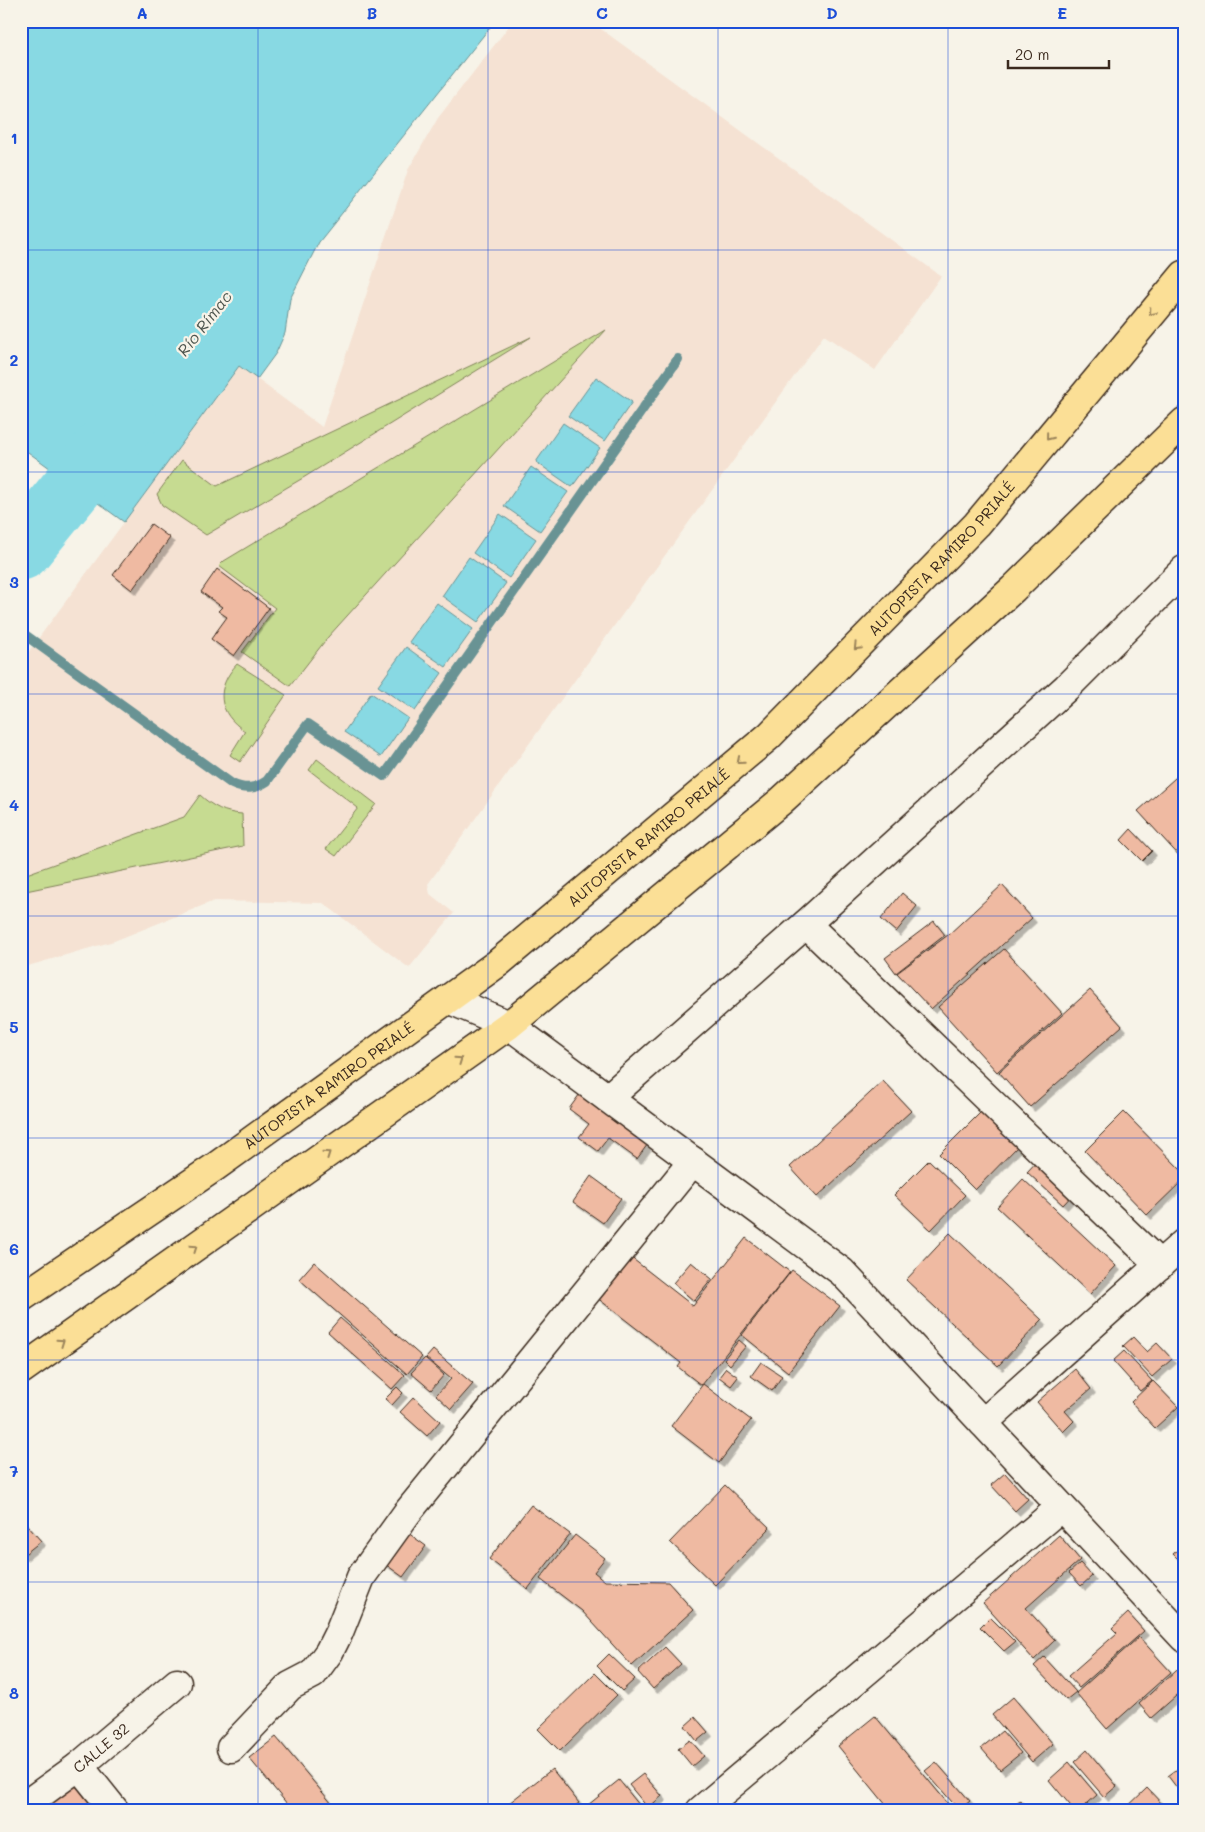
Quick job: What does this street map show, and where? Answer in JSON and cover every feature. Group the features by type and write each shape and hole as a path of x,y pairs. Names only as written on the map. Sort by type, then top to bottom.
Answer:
{"highway":[{"name":"AUTOPISTA RAMIRO PRIALÉ","path":"21,1298 215,1167 498,963 770,736 977,524 1184,275"},
{"path":"21,1370 509,1025 781,801 1013,589 1184,422"}],"street":[{"path":"608,1098 806,924 1067,687 1184,570"},
{"path":"806,924 1160,1265"},
{"path":"448,999 509,1025 842,1272 1184,1638"},
{"path":"231,1748 290,1686 313,1674 329,1652 339,1632 360,1577 406,1513 694,1161"},
{"path":"983,1423 1184,1244"},
{"path":"700,1811 1062,1507"},
{"name":"CALLE 32","path":"21,1808 79,1766 177,1683"},
{"path":"79,1766 115,1811"}],"shaded area":[{"path":"513,21 590,21 941,276 875,370 824,335 428,884 430,894 454,913 409,968 323,903 214,901 114,941 21,968 21,662 239,366 322,427 408,170 438,118"}],"green space":[{"path":"606,330 328,637 290,686 242,652 275,608 219,566 224,561"},
{"path":"531,337 303,478 206,535 162,505 157,494 182,460 217,486"},
{"path":"237,664 286,695 240,762 230,755 245,731 229,716 222,700 225,682"},
{"path":"317,759 376,804 336,856 326,849 358,808 309,770"},
{"path":"200,795 220,809 242,814 243,846 21,892 21,876 184,817"}],"water":[{"path":"21,21 495,21 319,242 290,299 285,333 276,353 257,379 239,366 124,522 21,447"},
{"path":"596,377 632,402 605,441 568,416"},
{"path":"563,423 600,448 572,487 536,462"},
{"path":"531,467 568,492 540,531 504,506"},
{"path":"500,514 536,539 509,578 473,553"},
{"path":"469,557 506,583 478,622 442,596"},
{"path":"437,603 473,629 446,667 409,642"},
{"path":"406,647 442,673 415,711 378,686"},
{"path":"371,693 408,718 381,757 344,732"}],"building":[{"path":"151,524 170,538 132,590 113,575"},
{"path":"217,569 269,608 234,656 211,639 227,617 218,611 222,607 201,592"},
{"path":"1184,770 1184,861 1138,811"},
{"path":"1131,829 1152,851 1142,861 1121,840"},
{"path":"1002,885 1032,918 931,1009 897,973 948,935"},
{"path":"902,893 917,906 896,932 881,919"},
{"path":"934,921 945,935 896,973 885,958"},
{"path":"1004,949 1062,1013 997,1072 938,1007"},
{"path":"1090,990 1122,1026 1030,1107 999,1072"},
{"path":"883,1081 911,1111 817,1197 790,1167"},
{"path":"582,1091 650,1141 637,1159 608,1138 598,1151 579,1137 589,1124 569,1109"},
{"path":"985,1108 1021,1143 975,1190 939,1154"},
{"path":"1124,1112 1184,1173 1184,1179 1147,1215 1085,1151"},
{"path":"1041,1157 1076,1191 1063,1205 1027,1172"},
{"path":"929,1160 965,1195 931,1230 894,1195"},
{"path":"591,1176 621,1198 603,1223 573,1202"},
{"path":"1023,1179 1116,1266 1090,1294 997,1207"},
{"path":"950,1233 1042,1320 998,1366 906,1280"},
{"path":"746,1238 790,1272 701,1385 678,1367 681,1363 596,1297 629,1256 693,1306"},
{"path":"314,1262 422,1357 407,1374 299,1279"},
{"path":"691,1262 712,1279 694,1301 673,1283"},
{"path":"792,1270 840,1306 788,1372 742,1335"},
{"path":"340,1318 405,1375 392,1389 328,1332"},
{"path":"1133,1337 1147,1352 1157,1343 1172,1359 1152,1377 1123,1346"},
{"path":"739,1340 746,1346 730,1365 724,1359"},
{"path":"433,1350 473,1384 451,1409 436,1395 451,1379 426,1358"},
{"path":"1124,1351 1152,1381 1140,1391 1113,1361"},
{"path":"425,1358 444,1375 431,1390 411,1373"},
{"path":"761,1362 782,1376 772,1391 751,1376"},
{"path":"726,1368 738,1377 731,1386 719,1377"},
{"path":"1075,1369 1091,1389 1065,1411 1074,1421 1063,1432 1037,1402"},
{"path":"1153,1381 1178,1407 1155,1428 1131,1402"},
{"path":"703,1384 751,1420 719,1463 671,1426"},
{"path":"397,1387 403,1393 392,1405 385,1399"},
{"path":"414,1397 440,1421 427,1436 400,1412"},
{"path":"1005,1473 1028,1499 1015,1511 991,1485"},
{"path":"725,1485 770,1528 715,1585 670,1542"},
{"path":"531,1505 570,1534 528,1589 489,1559"},
{"path":"21,1518 41,1541 21,1557"},
{"path":"404,1530 426,1546 403,1577 381,1561"},
{"path":"575,1535 605,1558 594,1572 605,1581 668,1582 693,1610 632,1666 582,1611 540,1579"},
{"path":"1059,1535 1080,1560 1026,1608 1055,1640 1034,1660 983,1603"},
{"path":"1184,1544 1184,1565 1173,1554"},
{"path":"1080,1563 1092,1576 1081,1586 1069,1573"},
{"path":"1128,1613 1144,1631 1079,1688 1068,1676 1117,1633 1112,1628"},
{"path":"990,1617 1015,1642 1004,1651 980,1627"},
{"path":"1139,1637 1171,1672 1107,1729 1076,1693"},
{"path":"665,1647 681,1664 653,1689 638,1672"},
{"path":"609,1654 635,1679 622,1691 597,1666"},
{"path":"1044,1657 1076,1692 1066,1700 1034,1666"},
{"path":"1176,1670 1184,1678 1184,1689 1151,1718 1139,1704"},
{"path":"595,1673 617,1695 560,1751 538,1729"},
{"path":"1013,1697 1053,1744 1032,1762 992,1715"},
{"path":"875,1716 954,1811 891,1811 838,1746"},
{"path":"695,1717 708,1732 697,1741 685,1726"},
{"path":"1002,1731 1021,1753 1000,1770 981,1748"},
{"path":"276,1737 338,1811 293,1811 249,1758"},
{"path":"690,1740 704,1756 692,1766 678,1749"},
{"path":"1087,1750 1117,1786 1104,1797 1074,1762"},
{"path":"936,1762 970,1801 959,1810 925,1771"},
{"path":"1069,1762 1097,1795 1079,1811 1075,1811 1049,1780"},
{"path":"1184,1764 1184,1783 1177,1788 1168,1776"},
{"path":"552,1769 579,1803 568,1811 499,1811"},
{"path":"643,1774 662,1796 648,1808 629,1785"},
{"path":"619,1780 644,1811 593,1811 588,1805"},
{"path":"72,1781 96,1811 38,1811"},
{"path":"1147,1788 1163,1805 1157,1811 1123,1811"},
{"path":"1020,1800 1030,1811 1006,1811"}],"waterway":[{"path":"21,632 237,786 250,788 267,781 308,724 384,776 678,359"},
{"name":"Río Rímac","path":"21,550 127,420"}]}
